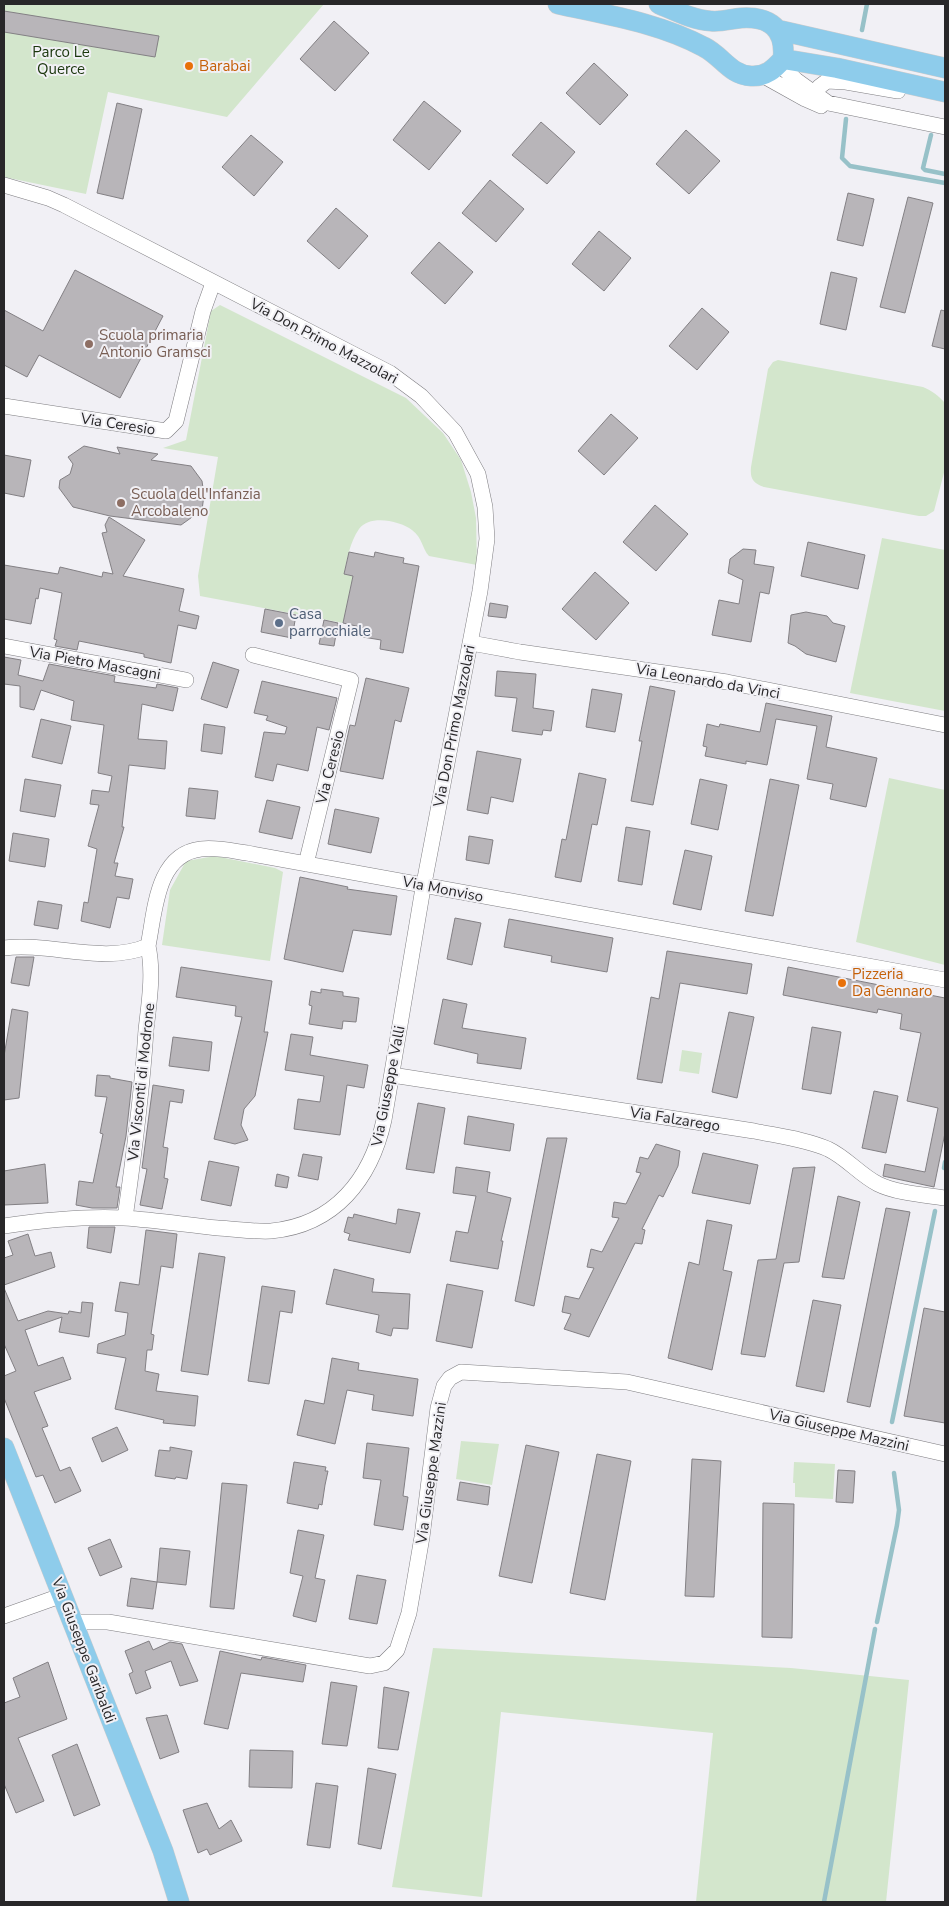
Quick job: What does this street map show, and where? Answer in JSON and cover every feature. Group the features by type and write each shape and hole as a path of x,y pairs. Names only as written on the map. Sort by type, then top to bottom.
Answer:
{"main road":[{"path":"558,4 658,27 705,47 718,56 726,66 737,73 751,76 762,75 773,70 781,61 783,40 778,30 772,24 757,19 710,21 688,16 659,4"},
{"path":"718,56 716,42 720,30 731,20"},
{"path":"778,30 945,68"},
{"path":"781,61 850,70 945,92"},
{"name":"Via Giuseppe Garibaldi","path":"4,1448 163,1851 179,1902"},
{"name":"Via Giuseppe Garibaldi","path":"163,1851 189,1902"}],"street":[{"path":"781,61 796,80 828,103 860,108 945,127"},
{"path":"762,75 822,107 842,106"},
{"path":"817,96 819,87 827,81 846,82 945,99"},
{"name":"Via Don Primo Mazzolari","path":"4,186 56,201 390,373 421,396 455,432 478,474 485,507 487,539 471,643 423,886"},
{"name":"Via Ceresio","path":"4,406 166,431 176,421 203,311 213,283"},
{"name":"Via Leonardo da Vinci","path":"471,643 520,652 727,682 945,725"},
{"name":"Via Pietro Mascagni","path":"4,646 186,680"},
{"name":"Via Ceresio","path":"253,655 351,680 306,864"},
{"name":"Via Monviso","path":"148,946 163,877 171,865 181,856 190,851 203,848 223,849 945,980"},
{"name":"Via Giuseppe Valli","path":"4,1226 70,1218 125,1218 258,1231 284,1229 303,1223 337,1204 352,1190 372,1160 382,1132 423,886"},
{"path":"4,948 113,953 135,951 148,946"},
{"name":"Via Visconti di Modrone","path":"125,1218 142,1096 149,994 150,958 148,946"},
{"name":"Via Falzarego","path":"392,1075 781,1137 828,1149 879,1184 889,1188 945,1198"},
{"name":"Via Giuseppe Mazzini","path":"73,1622 108,1622 370,1666 384,1664 397,1650 409,1613 438,1408 444,1386 450,1378 461,1372 627,1382 945,1454"},
{"path":"4,1616 63,1595"}],"green space":[{"name":"Parco Le Querce","path":"4,4 324,4 227,117 108,92 86,194 4,177"},
{"path":"220,305 406,398 443,433 461,460 471,492 476,518 477,565 429,556 418,536 412,530 393,522 377,520 364,524 359,529 351,545 344,574 353,576 343,623 200,596 198,576 218,457 163,448 186,440 211,311"},
{"path":"778,360 923,387 940,398 945,403 945,469 934,511 926,516 919,516 764,487 757,484 752,478 751,467 768,369 773,362"},
{"path":"882,538 945,550 945,711 850,693"},
{"path":"889,778 945,790 945,965 856,942"},
{"path":"215,856 275,868 283,872 270,961 162,945 170,890 186,861"},
{"path":"682,1050 702,1053 699,1074 679,1071"},
{"path":"461,1441 499,1444 492,1485 456,1479"},
{"path":"794,1462 835,1464 833,1499 795,1497 795,1483 793,1483"},
{"path":"433,1648 791,1668 909,1680 886,1902 696,1902 713,1733 501,1712 482,1897 392,1887"}],"building":[{"path":"4,11 159,36 155,57 4,32"},
{"path":"334,21 369,53 335,91 300,59"},
{"path":"594,63 628,95 600,125 566,93"},
{"path":"424,101 461,131 429,170 393,140"},
{"path":"117,103 142,109 123,199 97,193"},
{"path":"541,122 575,152 547,184 512,155"},
{"path":"686,130 720,161 689,194 656,164"},
{"path":"251,135 283,162 254,196 222,167"},
{"path":"490,180 524,209 496,242 462,213"},
{"path":"848,193 874,199 863,246 837,240"},
{"path":"908,197 933,203 905,313 880,307"},
{"path":"336,208 368,236 339,269 307,241"},
{"path":"599,231 631,258 604,291 572,264"},
{"path":"439,242 473,272 445,304 411,273"},
{"path":"75,270 163,316 120,398 39,355 27,377 4,365 4,310 43,331"},
{"path":"831,272 857,278 846,330 820,324"},
{"path":"702,308 729,332 697,370 669,346"},
{"path":"941,310 945,311 945,349 932,346"},
{"path":"611,414 638,438 604,475 578,451"},
{"path":"84,446 120,454 117,447 158,454 151,460 191,466 202,481 204,495 202,510 181,525 110,516 73,507 59,488 60,480 70,474 73,464 68,457"},
{"path":"4,455 31,460 24,497 4,493"},
{"path":"655,505 688,534 656,571 623,542"},
{"path":"109,517 145,540 123,576 184,589 179,611 199,616 196,629 178,625 171,663 144,657 144,654 79,641 77,650 55,646 57,640 54,639 62,593 40,588 31,624 4,619 4,565 58,574 60,567 102,577 103,572 113,574 102,533 107,532 105,525"},
{"path":"808,542 865,555 858,589 801,576"},
{"path":"743,549 756,550 754,564 774,567 769,594 760,592 751,642 712,635 719,600 739,604 743,580 728,573 730,559"},
{"path":"349,552 374,557 375,552 404,558 403,563 419,566 403,653 380,649 381,640 363,637 365,628 343,623 353,576 344,574"},
{"path":"595,572 629,603 596,640 562,609"},
{"path":"490,603 508,606 506,618 488,616"},
{"name":"Casa parrocchiale","path":"265,609 296,615 292,638 261,632"},
{"path":"806,612 827,616 833,623 845,626 836,662 806,654 788,643 791,615"},
{"path":"324,620 338,623 334,646 319,644"},
{"path":"4,657 21,660 18,675 43,681 49,664 115,676 114,682 156,688 157,684 178,688 173,711 142,704 138,739 167,741 165,769 129,765 122,827 124,827 114,863 118,863 115,876 133,879 129,899 117,897 110,928 81,921 84,902 88,903 97,849 88,846 99,805 90,804 92,790 109,792 112,776 98,773 104,725 71,720 74,701 41,690 34,710 20,707 20,686 4,684"},
{"path":"213,662 239,670 227,708 201,699"},
{"path":"497,671 536,674 533,708 554,711 551,731 543,730 542,735 512,731 517,698 495,696"},
{"path":"366,678 409,688 401,722 395,720 383,779 340,771 350,725 355,726"},
{"path":"262,681 337,698 329,730 317,727 308,771 277,764 273,781 255,777 264,732 285,734 287,727 266,720 268,716 254,713"},
{"path":"650,686 675,691 653,805 631,801 642,741 639,741"},
{"path":"592,689 622,694 615,732 586,727"},
{"path":"766,703 832,716 826,747 877,758 866,807 830,799 833,784 807,779 817,726 776,719 767,765 746,761 746,764 705,756 707,747 703,746 707,724 719,727 720,724 760,732"},
{"path":"41,719 71,726 62,764 32,757"},
{"path":"204,724 225,727 222,754 201,751"},
{"path":"477,751 521,759 513,802 491,797 488,814 467,810"},
{"path":"579,773 606,779 597,825 592,824 581,882 555,877 562,839 566,840"},
{"path":"25,779 61,785 55,817 20,811"},
{"path":"700,779 727,785 718,830 691,824"},
{"path":"770,779 799,785 773,916 745,911"},
{"path":"189,788 218,791 215,819 186,816"},
{"path":"267,800 300,807 292,839 259,832"},
{"path":"335,809 379,818 371,853 328,844"},
{"path":"626,827 650,831 642,885 618,881"},
{"path":"13,833 49,839 45,867 9,861"},
{"path":"469,836 493,840 489,864 466,860"},
{"path":"685,850 712,856 701,910 673,904"},
{"path":"300,877 348,887 347,889 397,896 391,935 353,930 343,972 284,959"},
{"path":"38,901 62,905 58,929 34,925"},
{"path":"455,918 481,923 472,965 447,959"},
{"path":"509,919 613,938 607,972 551,962 552,956 504,947"},
{"path":"667,951 752,964 747,994 680,983 662,1083 637,1079 651,997 659,999"},
{"path":"16,957 34,957 29,986 11,983"},
{"path":"181,967 272,981 264,1032 268,1032 255,1096 244,1109 241,1125 248,1140 235,1144 214,1139 242,1017 235,1016 236,1006 176,997"},
{"path":"788,967 945,998 945,1133 934,1187 883,1176 885,1164 925,1172 938,1108 907,1101 921,1033 900,1029 902,1014 878,1009 877,1013 783,995"},
{"path":"321,989 343,992 343,996 359,998 356,1022 343,1021 342,1029 309,1024 312,1006 309,1005 311,991 321,993"},
{"path":"443,999 467,1004 462,1028 526,1038 521,1069 477,1063 478,1054 434,1044"},
{"path":"12,1009 28,1012 19,1098 4,1100 4,1056"},
{"path":"729,1012 754,1017 737,1098 712,1092"},
{"path":"812,1027 841,1032 831,1094 802,1089"},
{"path":"291,1034 313,1037 310,1055 368,1065 364,1088 347,1085 340,1135 294,1129 298,1099 320,1102 324,1076 285,1070"},
{"path":"173,1037 212,1042 209,1071 169,1066"},
{"path":"97,1075 110,1076 110,1078 132,1082 126,1136 116,1187 120,1187 117,1208 92,1208 76,1205 79,1181 93,1183 103,1134 100,1133 107,1097 95,1096"},
{"path":"153,1085 184,1090 182,1103 170,1101 163,1147 168,1148 164,1178 168,1179 162,1209 140,1205 147,1169 142,1168"},
{"path":"874,1091 898,1096 886,1153 862,1148"},
{"path":"418,1103 445,1108 434,1173 406,1169"},
{"path":"468,1116 514,1124 510,1151 464,1144"},
{"path":"547,1138 567,1138 534,1306 515,1301"},
{"path":"656,1144 680,1151 678,1166 663,1197 659,1195 642,1229 645,1230 642,1244 635,1243 589,1337 564,1329 571,1314 562,1312 565,1296 579,1299 594,1268 587,1267 591,1249 602,1252 619,1218 612,1217 614,1202 626,1204 641,1173 636,1172 640,1157 648,1159"},
{"path":"703,1153 758,1165 750,1204 692,1193"},
{"path":"303,1154 322,1157 318,1180 298,1176"},
{"path":"209,1161 239,1167 231,1206 201,1200"},
{"path":"45,1164 48,1203 4,1205 4,1171"},
{"path":"456,1167 490,1172 487,1192 511,1198 501,1241 503,1241 498,1269 450,1261 456,1231 468,1233 476,1196 453,1193"},
{"path":"815,1167 799,1262 784,1263 765,1357 741,1354 758,1260 776,1259 793,1168"},
{"path":"277,1174 289,1177 287,1188 275,1186"},
{"path":"838,1196 860,1202 844,1279 822,1277"},
{"path":"886,1208 910,1212 870,1407 847,1402"},
{"path":"398,1209 420,1213 410,1253 348,1240 350,1234 344,1232 348,1217 353,1218 354,1214 396,1224"},
{"path":"707,1220 732,1225 723,1270 732,1272 712,1370 668,1358 689,1262 699,1265"},
{"path":"89,1227 115,1227 111,1253 87,1248"},
{"path":"146,1230 177,1234 173,1268 161,1266 151,1334 154,1335 152,1350 147,1350 145,1371 159,1374 156,1391 198,1396 195,1426 163,1423 164,1420 115,1409 126,1358 97,1353 98,1344 125,1335 128,1313 115,1311 120,1282 139,1285"},
{"path":"28,1234 35,1256 51,1252 55,1267 4,1285 4,1258 13,1255 8,1241"},
{"path":"199,1253 225,1257 208,1375 181,1371"},
{"path":"334,1269 374,1279 372,1292 410,1294 408,1329 393,1328 391,1336 376,1332 379,1315 326,1304"},
{"path":"447,1284 483,1291 472,1348 436,1341"},
{"path":"262,1286 295,1291 292,1313 280,1311 269,1384 248,1381"},
{"path":"4,1288 18,1321 48,1311 68,1314 69,1311 81,1313 82,1302 93,1303 89,1337 59,1332 62,1317 25,1330 38,1366 63,1357 71,1379 34,1392 48,1426 42,1428 60,1471 70,1467 81,1491 55,1503 43,1475 36,1477 4,1398 4,1376 16,1371 4,1344"},
{"path":"813,1300 841,1305 824,1392 796,1386"},
{"path":"924,1308 945,1312 945,1423 904,1416"},
{"path":"332,1358 359,1363 358,1370 418,1379 413,1416 372,1410 374,1395 347,1390 335,1444 297,1435 305,1400 324,1404"},
{"path":"117,1427 128,1450 102,1462 92,1438"},
{"path":"367,1443 409,1448 403,1496 408,1497 403,1530 374,1525 381,1480 363,1478"},
{"path":"526,1445 559,1452 532,1583 499,1576"},
{"path":"170,1447 192,1451 187,1479 155,1476 159,1450 170,1451"},
{"path":"597,1454 631,1461 605,1600 570,1593"},
{"path":"692,1459 721,1461 714,1597 685,1596"},
{"path":"294,1462 326,1467 325,1471 328,1471 322,1505 319,1504 318,1509 287,1503"},
{"path":"838,1470 855,1471 853,1503 836,1502"},
{"path":"460,1482 490,1487 488,1505 457,1500"},
{"path":"222,1483 247,1485 234,1609 210,1607"},
{"path":"763,1503 794,1504 792,1638 762,1637"},
{"path":"298,1530 324,1535 315,1578 325,1580 316,1622 293,1616 303,1576 290,1573"},
{"path":"110,1539 122,1567 100,1576 88,1548"},
{"path":"160,1548 190,1551 186,1585 157,1582"},
{"path":"357,1575 386,1580 377,1624 349,1619"},
{"path":"131,1578 157,1582 153,1609 127,1606"},
{"path":"149,1641 153,1650 170,1642 182,1644 198,1681 180,1686 171,1661 145,1671 151,1688 136,1694 129,1674 133,1672 125,1651"},
{"path":"220,1651 261,1660 262,1657 306,1665 303,1682 241,1673 228,1729 204,1724"},
{"path":"48,1662 67,1719 18,1738 44,1801 16,1813 4,1784 4,1703 20,1697 13,1678"},
{"path":"331,1682 357,1686 347,1746 322,1744"},
{"path":"384,1687 409,1692 398,1750 378,1748"},
{"path":"167,1715 179,1752 160,1759 146,1718"},
{"path":"77,1744 100,1805 74,1816 52,1755"},
{"path":"250,1750 293,1751 292,1788 249,1787"},
{"path":"368,1768 396,1774 381,1849 358,1844"},
{"path":"316,1783 338,1786 330,1848 307,1845"},
{"path":"207,1803 219,1829 231,1820 242,1841 210,1855 207,1849 198,1853 183,1810"}],"waterway":[{"path":"862,30 867,4"},
{"path":"846,119 842,158 850,166 945,183"},
{"path":"931,135 923,168 945,174"},
{"path":"944,1168 945,1162"},
{"path":"892,1422 935,1211"},
{"path":"877,1622 899,1510 894,1473"},
{"path":"824,1902 875,1629"}],"place":[{"name":"Barabai","path":"189,66"},
{"name":"Scuola primaria Antonio Gramsci","path":"89,344"},
{"name":"Scuola dell'Infanzia Arcobaleno","path":"121,503"},
{"name":"Casa parrocchiale","path":"279,623"},
{"name":"Pizzeria Da Gennaro","path":"842,983"}]}
